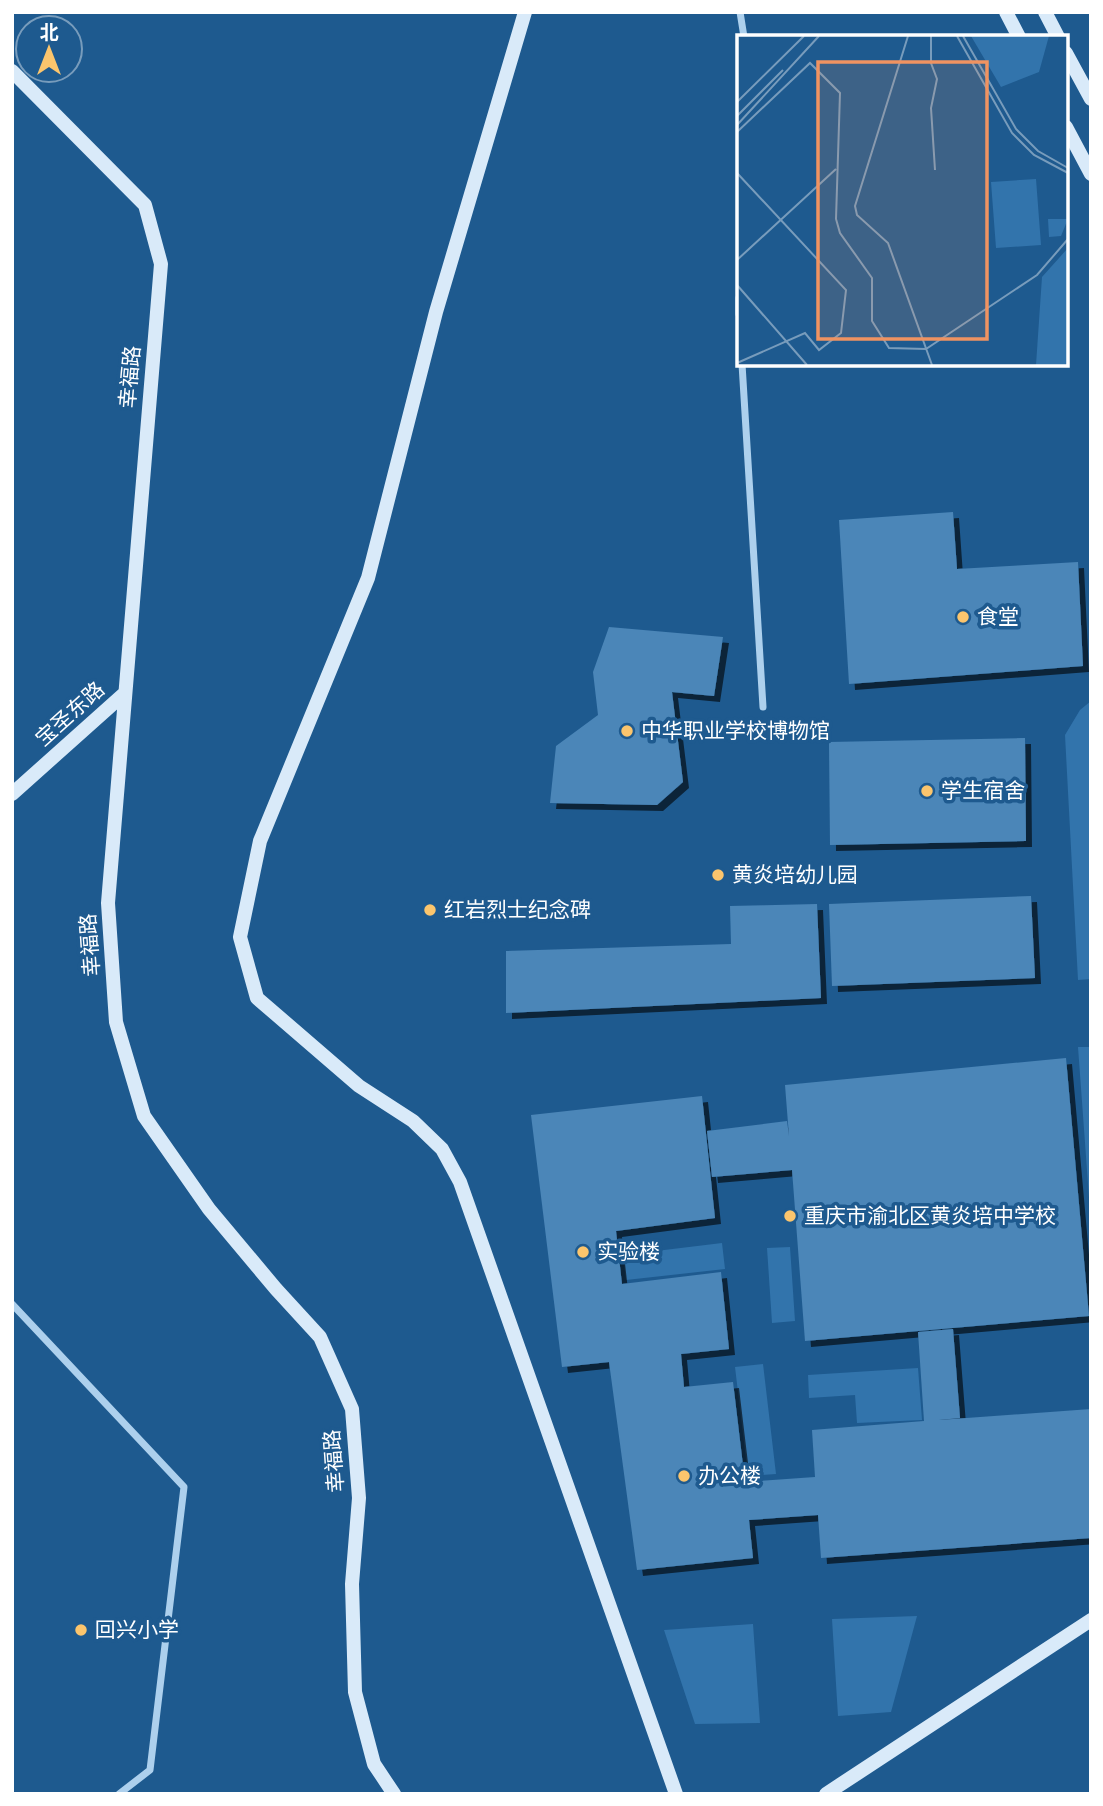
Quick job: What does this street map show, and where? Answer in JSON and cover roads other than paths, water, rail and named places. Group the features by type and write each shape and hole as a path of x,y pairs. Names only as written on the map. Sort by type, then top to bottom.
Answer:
{"street":[{"path":"525,12 436,312 368,578 260,841 240,937 257,998 359,1086 413,1121 442,1149 460,1182 676,1794"},
{"path":"740,12 744,35"},
{"path":"1006,12 1018,35"},
{"path":"1045,12 1057,35"},
{"path":"1068,57 1091,99"},
{"name":"幸福路","path":"12,71 145,205 161,264 108,904 116,1022 144,1116 209,1209 320,1337 352,1409 359,1498 352,1584 355,1692 374,1764 394,1794"},
{"path":"1068,131 1091,174"},
{"path":"742,366 763,707"},
{"name":"宝圣东路","path":"12,794 125,693"},
{"path":"12,1304 184,1487 150,1770 119,1794"},
{"path":"826,1794 1091,1619"}],"place":[{"name":"食堂","path":"963,617"},
{"name":"中华职业学校博物馆","path":"627,731"},
{"name":"学生宿舍","path":"927,791"},
{"name":"黄炎培幼儿园","path":"718,875"},
{"name":"红岩烈士纪念碑","path":"430,910"},
{"name":"重庆市渝北区黄炎培中学校","path":"790,1216"},
{"name":"实验楼","path":"583,1252"},
{"name":"办公楼","path":"684,1476"},
{"name":"回兴小学","path":"81,1630"}]}
